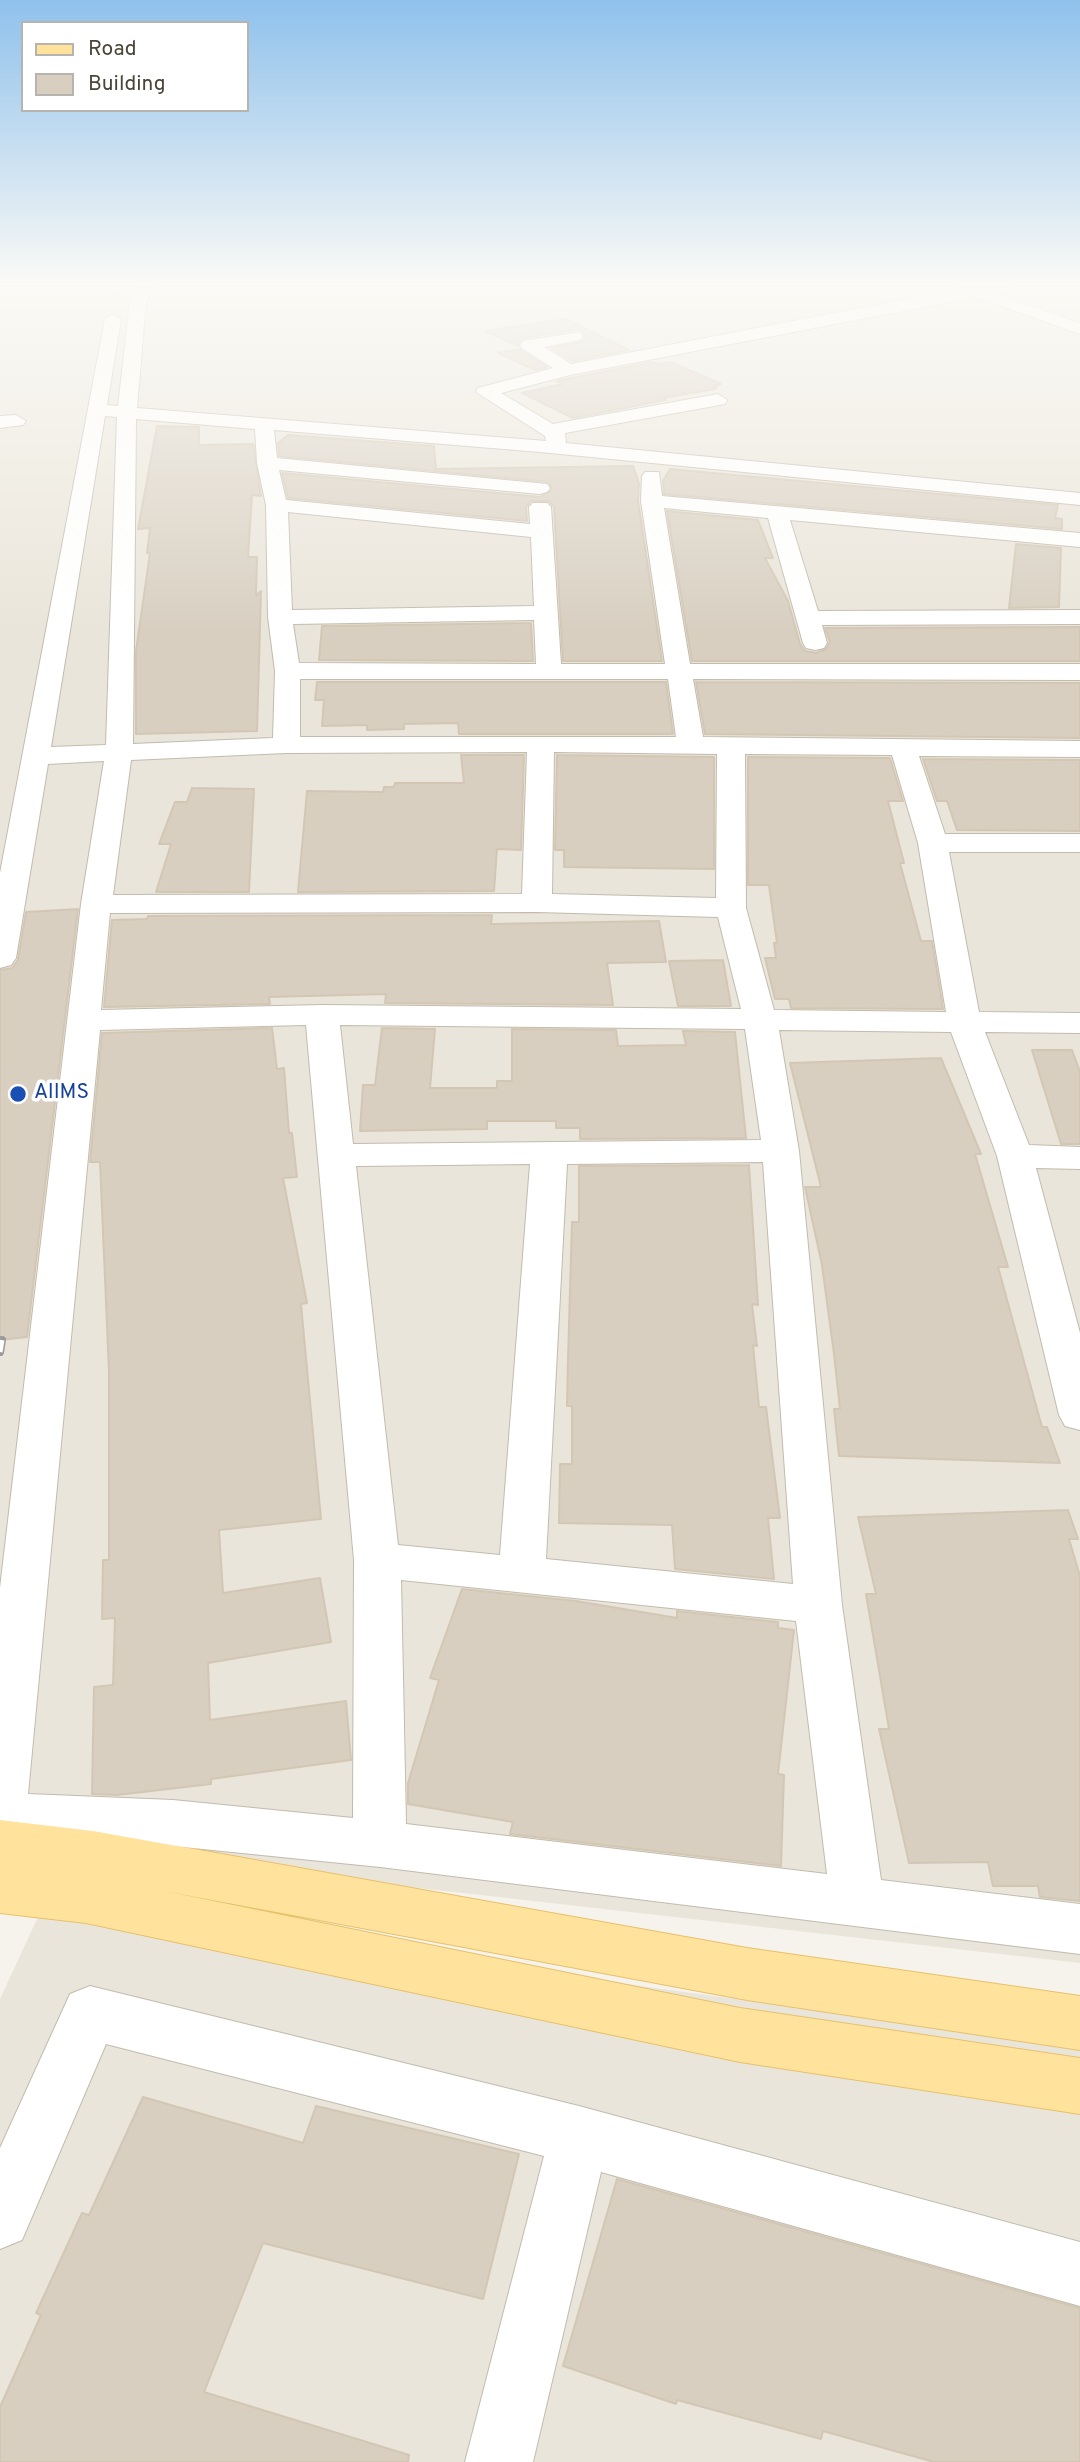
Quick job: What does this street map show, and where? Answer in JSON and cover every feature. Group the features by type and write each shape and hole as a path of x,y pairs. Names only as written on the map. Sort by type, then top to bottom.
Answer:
{"main road":[{"path":"0,1843 93,1854 747,1974 1080,2023"},
{"path":"0,1889 86,1899 740,2035 1080,2086"}],"street":[{"path":"112,403 119,751 96,904 0,1812 173,1823 380,1844 1080,1929"},
{"path":"0,958 5,907 114,403"},
{"path":"499,403 548,441"},
{"path":"548,441 706,403"},
{"path":"112,410 264,423 548,441 652,456 1080,499"},
{"path":"264,423 267,463 277,505 280,617 288,671 286,745"},
{"path":"548,441 540,488 540,531 549,670"},
{"path":"652,456 652,501 682,671 691,746"},
{"path":"267,463 540,488"},
{"path":"652,501 1080,540"},
{"path":"277,505 540,531"},
{"path":"778,514 823,672"},
{"path":"280,617 545,613"},
{"path":"808,618 1080,617"},
{"path":"288,671 1080,672"},
{"path":"36,756 286,745 541,744 1080,749"},
{"path":"537,903 541,744"},
{"path":"731,747 732,908 760,1018 781,1151 818,1605 857,1901"},
{"path":"903,748 933,843 964,1022 1015,1156 1066,1310 1080,1416"},
{"path":"933,843 1080,843"},
{"path":"96,904 537,903 732,908"},
{"path":"85,1020 322,1014 1080,1023"},
{"path":"322,1014 377,1560 380,1844"},
{"path":"335,1156 549,1151 781,1151"},
{"path":"523,1575 549,1151"},
{"path":"1015,1156 1080,1158"},
{"path":"377,1560 818,1605"},
{"path":"0,2218 90,2012 579,2136 1080,2274"},
{"path":"499,2462 579,2136"}],"shaded area":[{"path":"0,403 1080,403 1080,1963 66,1848 45,1903 1080,2047 1080,2462 0,2462 0,1999 44,1904 0,1899"}],"building":[{"path":"542,403 651,403 573,418"},
{"path":"157,426 199,427 199,445 253,444 261,496 252,495 248,557 257,557 256,596 261,591 257,731 136,734 136,651 150,553 147,553 150,528 138,529"},
{"path":"288,435 434,446 436,469 633,466 639,483 638,501 662,661 563,661 554,507 549,501 531,501 526,507 527,521 288,498 282,473 540,497 552,490 549,482 279,456 278,443"},
{"path":"670,469 1058,505 1055,518 1062,519 1062,529 664,494 663,481"},
{"path":"667,511 758,520 773,558 765,558 788,601 800,644 805,651 816,653 826,649 830,642 825,628 1080,627 1080,661 692,661"},
{"path":"1016,544 1061,548 1059,607 1009,608"},
{"path":"531,623 533,661 319,660 322,626"},
{"path":"317,682 666,682 673,734 459,734 458,723 404,724 404,729 367,730 367,725 322,726 324,700 315,700"},
{"path":"696,682 1080,683 1080,738 705,734"},
{"path":"461,755 524,755 521,850 497,849 494,891 298,892 307,791 383,792 384,787 394,787 395,783 464,783"},
{"path":"557,755 714,757 714,869 564,867 564,850 555,850"},
{"path":"748,757 890,758 903,801 888,801 904,863 900,863 921,941 932,941 943,1009 791,1008 789,999 775,999 765,958 776,958 774,943 777,943 769,885 748,885"},
{"path":"923,759 1080,760 1080,831 957,830 947,801 937,801"},
{"path":"192,788 254,789 249,892 156,892 171,844 159,844 175,802 187,802"},
{"path":"78,909 27,1337 0,1340 0,970 12,968 18,960 26,912"},
{"path":"492,915 491,924 659,921 666,962 607,963 613,1005 385,1003 386,994 269,997 270,1004 104,1007 112,920 147,919 148,916"},
{"path":"723,960 731,1006 678,1006 669,961"},
{"path":"272,1028 277,1069 284,1068 289,1133 292,1133 297,1177 283,1178 307,1303 301,1304 321,1519 219,1530 223,1593 320,1578 331,1642 208,1663 210,1720 346,1701 351,1760 211,1779 211,1784 117,1795 92,1794 94,1687 113,1685 115,1618 102,1619 103,1560 109,1560 109,1372 100,1162 90,1162 102,1033"},
{"path":"382,1028 435,1029 430,1088 497,1088 497,1081 512,1081 512,1029 616,1030 618,1046 686,1045 683,1031 735,1032 746,1138 580,1139 580,1128 556,1128 556,1121 487,1121 487,1129 360,1131 363,1085 375,1085"},
{"path":"1032,1050 1072,1050 1080,1072 1080,1144 1061,1144"},
{"path":"941,1058 981,1154 975,1154 1008,1267 998,1267 1042,1427 1047,1427 1060,1463 839,1456 834,1409 840,1409 834,1354 822,1265 805,1187 821,1187 790,1063"},
{"path":"749,1165 758,1305 752,1304 757,1346 753,1345 759,1407 766,1407 780,1518 768,1518 774,1579 675,1569 672,1525 559,1523 560,1464 572,1464 572,1406 567,1406 568,1359 572,1222 579,1222 579,1166"},
{"path":"1068,1510 1078,1539 1069,1539 1080,1576 1080,1901 1040,1897 1038,1886 993,1886 988,1862 909,1863 879,1729 889,1729 866,1594 876,1594 858,1517"},
{"path":"462,1589 576,1601 677,1618 677,1611 778,1622 778,1628 794,1630 778,1774 784,1775 781,1866 510,1834 513,1822 408,1804 408,1783 439,1680 430,1678"},
{"path":"143,2097 303,2143 316,2106 519,2154 483,2299 263,2243 204,2392 409,2455 408,2462 0,2462 0,2407 41,2315 36,2313 82,2213 89,2215"},
{"path":"617,2179 1080,2308 1080,2462 934,2462 823,2431 821,2439 677,2400 676,2404 563,2366"}],"railway":[{"path":"0,1352 2,1340"}],"place":[{"name":"AIIMS","path":"18,1094"}]}
